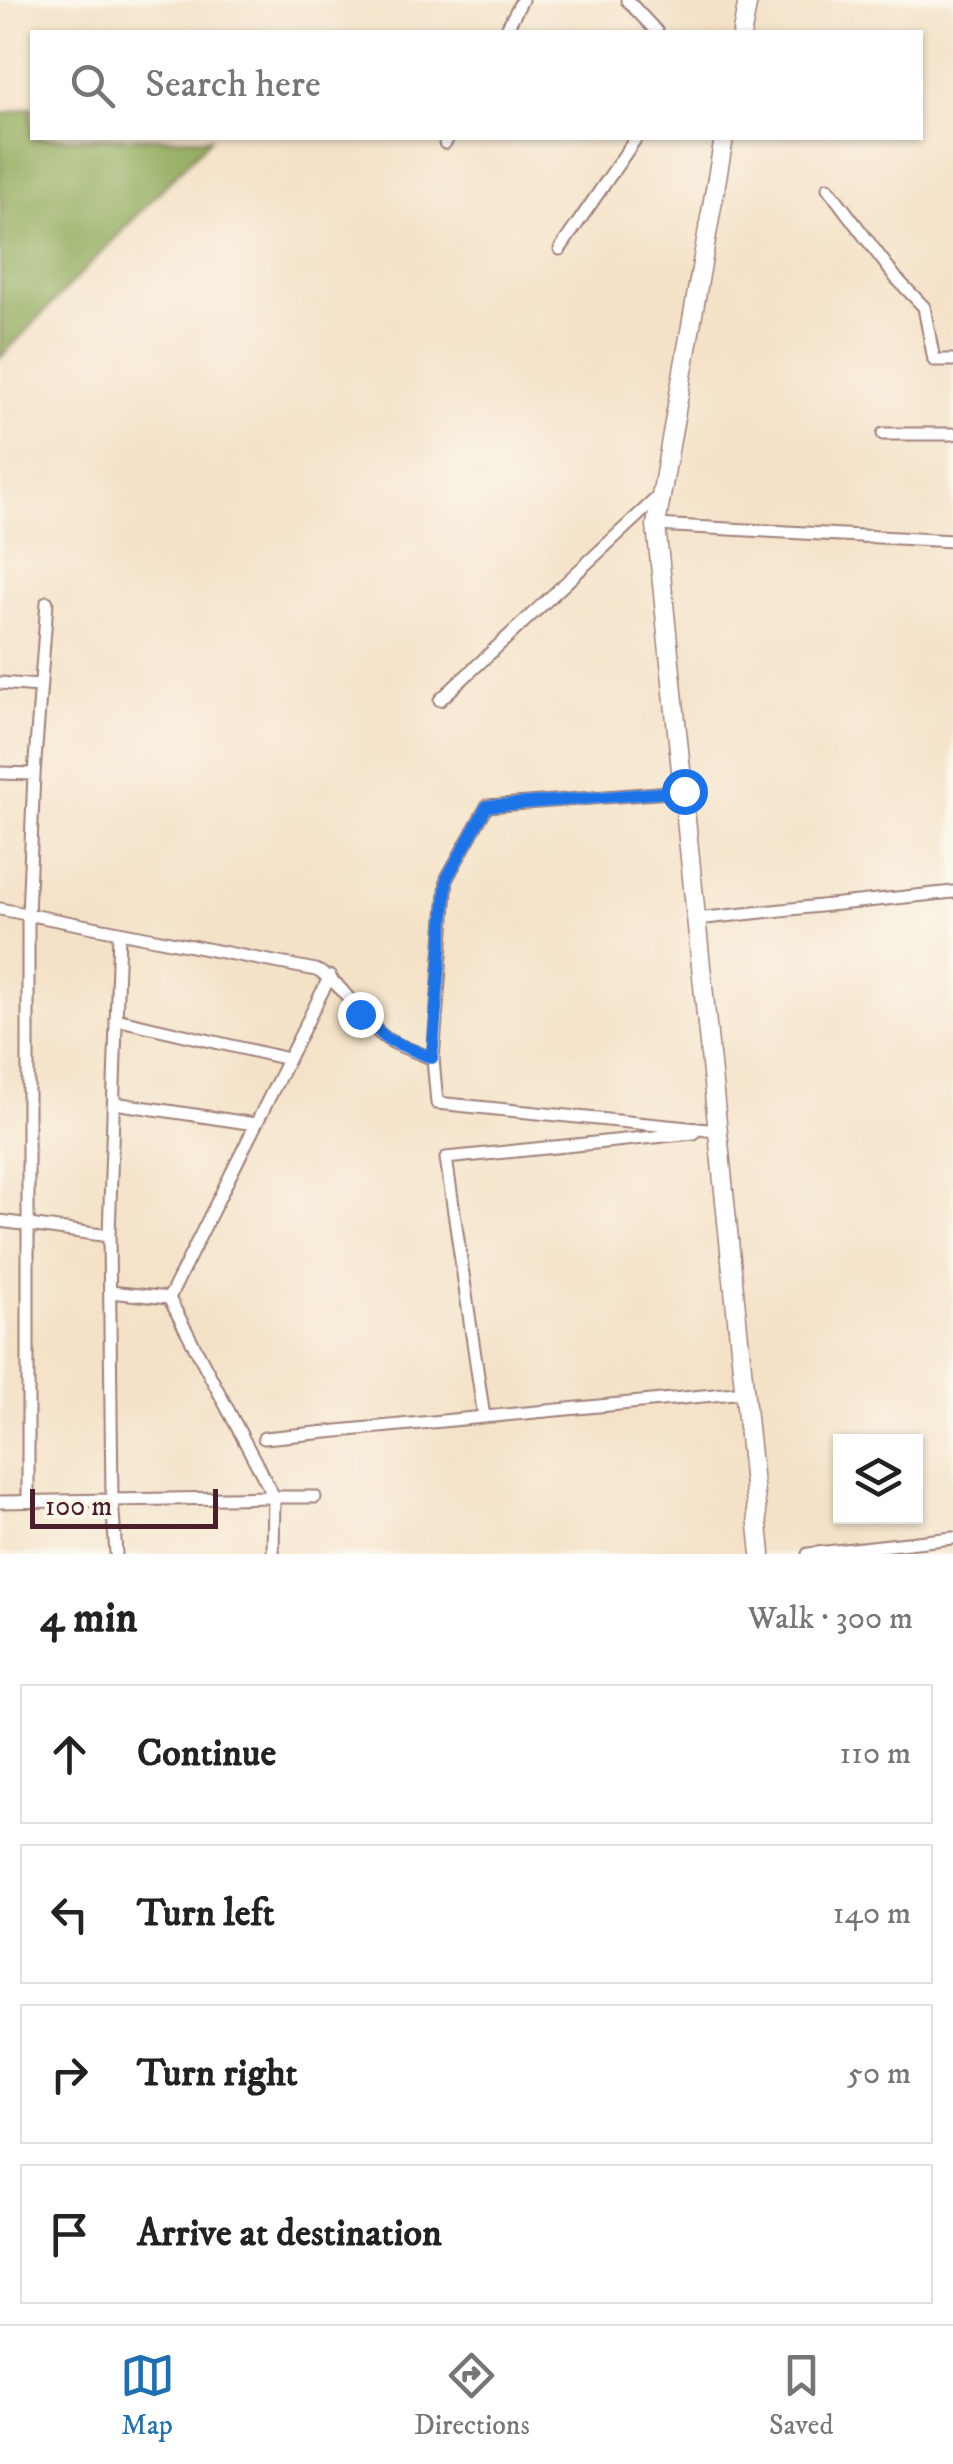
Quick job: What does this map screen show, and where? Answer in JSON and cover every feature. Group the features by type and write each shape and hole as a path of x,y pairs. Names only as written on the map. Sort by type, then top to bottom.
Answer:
{"main road":[{"path":"742,30 748,0"},
{"path":"724,140 656,526 762,1554"}],"street":[{"path":"506,30 522,0"},
{"path":"628,0 655,30"},
{"path":"560,249 635,140"},
{"path":"828,188 896,278 924,306 934,360 953,360"},
{"path":"883,434 953,434"},
{"path":"440,700 661,494"},
{"path":"656,526 953,542"},
{"path":"28,1500 28,915 47,602"},
{"path":"0,683 40,686"},
{"path":"0,773 34,774"},
{"path":"684,791 487,806 447,878 432,1058 438,1103 718,1131"},
{"path":"696,919 953,892"},
{"path":"0,909 316,970 330,976 360,1014 387,1039 432,1058"},
{"path":"116,1554 110,1236 118,934"},
{"path":"169,1298 330,976"},
{"path":"116,1019 288,1059"},
{"path":"114,1102 256,1124"},
{"path":"484,1417 446,1158 718,1131"},
{"path":"0,1221 110,1236"},
{"path":"110,1292 169,1298"},
{"path":"169,1298 274,1498 273,1554"},
{"path":"264,1438 745,1392"},
{"path":"0,1502 315,1496"},
{"path":"808,1554 953,1538"}],"green space":[{"path":"30,108 30,140 209,140 0,358 0,115"}],"route":[{"path":"360,1014 387,1039 432,1058 447,878 487,806 684,791"}]}
